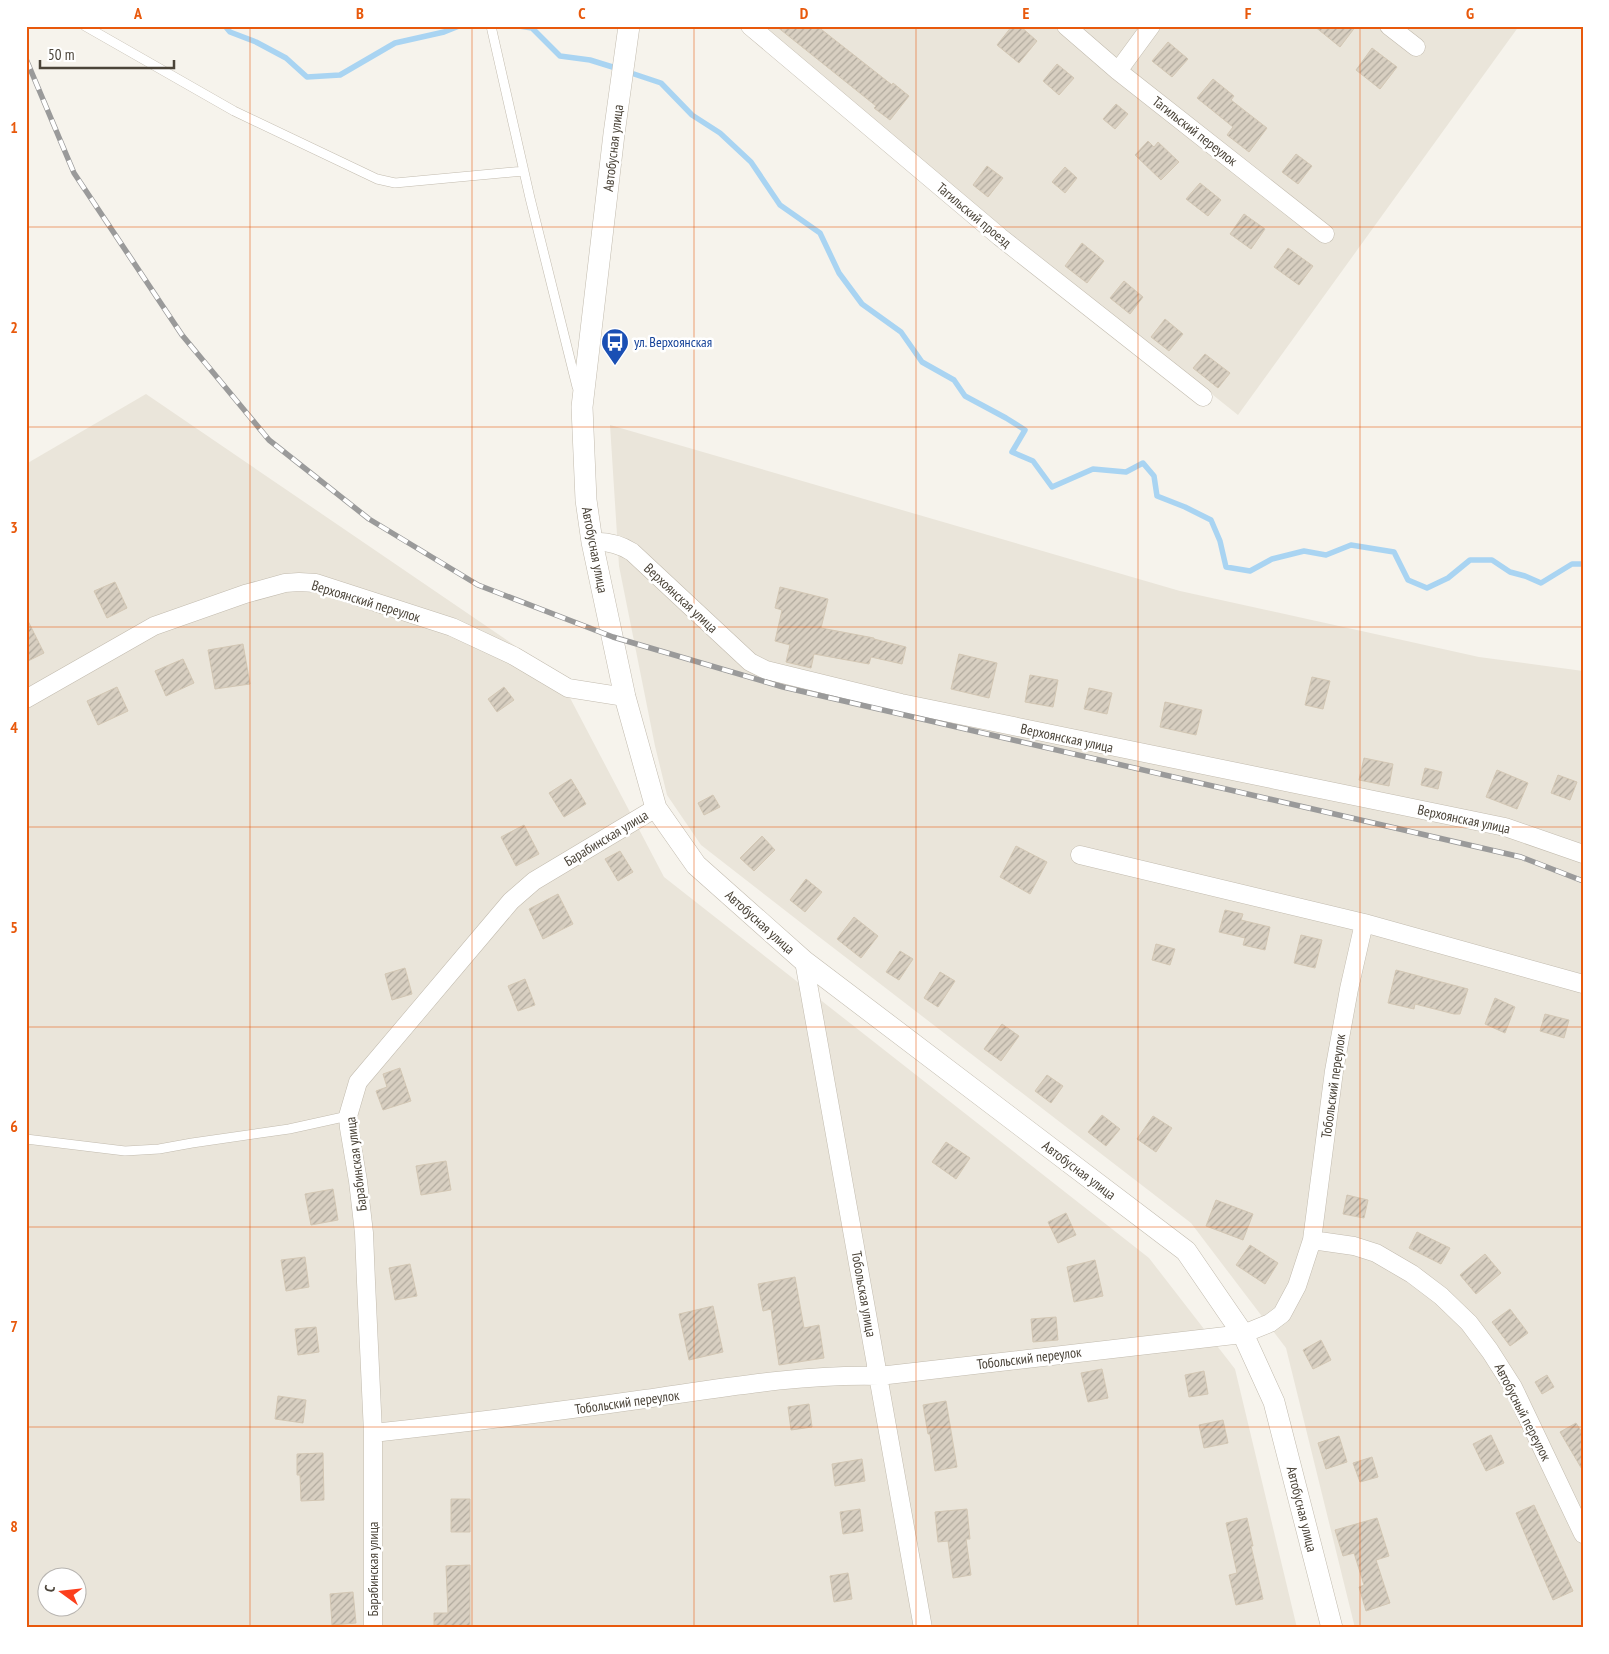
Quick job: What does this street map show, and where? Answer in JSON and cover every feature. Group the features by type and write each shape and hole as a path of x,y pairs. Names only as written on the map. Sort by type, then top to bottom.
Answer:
{"street":[{"name":"Автобусная улица","path":"629,26 614,134 582,407 586,500 592,542 625,697 656,808 696,865 804,961 1186,1251 1243,1334 1274,1402 1332,1628"},
{"name":"Тагильский проезд","path":"750,26 1000,237 1203,397"},
{"name":"Тагильский переулок","path":"1066,26 1118,71 1325,234"},
{"path":"1118,71 1151,26"},
{"path":"1389,26 1416,47"},
{"name":"Верхоянская улица","path":"592,542 622,546 632,552 750,662 766,670 910,705 1504,827 1583,854"},
{"name":"Верхоянский переулок","path":"26,699 154,626 245,594 285,583 299,582 316,583 452,627 514,656 568,688 625,697"},
{"name":"Барабинская улица","path":"373,1628 373,1433 364,1233 348,1116 358,1082 511,901 534,881 656,808"},
{"path":"1080,855 1364,923 1583,984"},
{"name":"Тобольский переулок","path":"373,1433 506,1419 763,1382 848,1375 879,1376 1243,1334 1270,1323 1282,1314 1297,1286 1312,1240 1334,1071 1349,989 1364,923"},
{"name":"Тобольская улица","path":"804,961 923,1628"},
{"name":"Автобусный переулок","path":"1312,1240 1354,1246 1376,1253 1412,1274 1441,1296 1469,1323 1513,1387 1583,1534"}],"lane":[{"path":"86,26 234,111 376,179 395,183 524,171"},
{"path":"492,30 524,171 582,407"},
{"path":"26,1139 125,1151 159,1149 192,1142 289,1129 348,1116"}],"shaded area":[{"path":"752,26 1519,26 1238,415"},
{"path":"146,394 558,675 664,877 1149,1258 1235,1369 1297,1628 26,1628 26,464"},
{"path":"610,425 1180,591 1479,657 1583,671 1583,1628 1355,1628 1286,1348 1191,1223 701,845 667,795 655,746 619,566"}],"building":[{"path":"776,26 817,26 892,85 893,83 909,96 890,120 874,108 876,106"},
{"path":"1012,26 1020,26 1037,41 1019,63 997,45"},
{"path":"1314,26 1356,26 1340,47"},
{"path":"1168,42 1188,59 1172,77 1152,61"},
{"path":"1372,48 1397,67 1380,89 1356,70"},
{"path":"1057,64 1074,78 1059,95 1043,81"},
{"path":"1213,79 1234,96 1231,100 1267,128 1249,152 1227,135 1233,127 1197,98"},
{"path":"1116,104 1128,114 1115,129 1103,119"},
{"path":"1148,141 1154,147 1158,142 1179,162 1161,180 1135,155"},
{"path":"1296,154 1312,166 1298,184 1282,172"},
{"path":"987,166 1003,178 988,197 973,185"},
{"path":"1065,167 1077,178 1065,193 1052,182"},
{"path":"1200,183 1221,200 1208,216 1186,199"},
{"path":"1244,214 1265,229 1251,249 1230,234"},
{"path":"1082,243 1104,261 1087,283 1065,266"},
{"path":"1288,248 1313,266 1299,285 1274,267"},
{"path":"1124,281 1143,297 1130,314 1110,298"},
{"path":"1165,319 1183,334 1169,351 1151,337"},
{"path":"1205,354 1230,373 1218,388 1193,368"},
{"path":"115,582 127,608 107,618 94,591"},
{"path":"780,587 828,599 821,628 874,638 906,647 902,664 871,657 869,664 814,654 811,668 786,662 790,645 775,641 782,610 775,608"},
{"path":"26,617 44,653 26,662"},
{"path":"243,644 250,684 215,689 208,650"},
{"path":"959,654 997,663 989,698 951,689"},
{"path":"183,659 194,683 166,696 155,671"},
{"path":"1030,675 1058,680 1053,707 1025,702"},
{"path":"1312,677 1330,681 1323,709 1305,705"},
{"path":"117,687 128,711 98,725 87,701"},
{"path":"504,687 514,700 497,712 488,699"},
{"path":"1089,688 1112,693 1107,714 1084,709"},
{"path":"1165,702 1202,710 1196,735 1160,727"},
{"path":"1364,758 1393,764 1389,786 1359,780"},
{"path":"1425,768 1442,772 1438,789 1421,785"},
{"path":"1497,770 1528,783 1517,809 1486,797"},
{"path":"1558,775 1577,782 1570,800 1551,793"},
{"path":"571,779 586,804 564,817 549,793"},
{"path":"713,795 720,807 704,815 698,803"},
{"path":"524,825 539,854 516,866 501,837"},
{"path":"762,836 775,850 754,871 740,858"},
{"path":"1016,846 1047,862 1030,894 1000,877"},
{"path":"620,851 633,872 618,881 605,859"},
{"path":"806,879 822,892 805,912 790,900"},
{"path":"558,894 573,924 543,939 529,909"},
{"path":"1225,910 1243,914 1241,920 1270,927 1265,950 1243,945 1245,938 1219,932"},
{"path":"854,917 878,936 861,958 837,939"},
{"path":"1301,935 1322,940 1315,968 1294,963"},
{"path":"1156,944 1175,949 1170,965 1152,960"},
{"path":"900,951 913,959 899,980 886,972"},
{"path":"405,968 412,994 392,1000 385,974"},
{"path":"1396,970 1468,989 1460,1014 1415,1004 1414,1009 1388,1003"},
{"path":"940,972 955,981 938,1007 924,998"},
{"path":"525,979 535,1005 518,1011 508,986"},
{"path":"1495,998 1515,1007 1505,1033 1485,1024"},
{"path":"1545,1014 1569,1020 1564,1038 1540,1031"},
{"path":"1002,1024 1019,1036 1001,1061 984,1049"},
{"path":"400,1068 411,1101 383,1110 376,1091 387,1087 383,1074"},
{"path":"1047,1075 1063,1086 1051,1103 1035,1091"},
{"path":"1102,1115 1120,1129 1106,1146 1088,1132"},
{"path":"1153,1116 1172,1128 1156,1152 1137,1139"},
{"path":"946,1142 970,1158 956,1179 932,1162"},
{"path":"446,1161 451,1190 421,1195 416,1166"},
{"path":"333,1189 338,1220 311,1225 305,1194"},
{"path":"1347,1195 1368,1200 1364,1218 1343,1214"},
{"path":"1216,1200 1253,1214 1243,1240 1206,1226"},
{"path":"1066,1213 1076,1235 1058,1243 1048,1222"},
{"path":"1417,1232 1450,1248 1441,1264 1409,1248"},
{"path":"1250,1245 1278,1263 1265,1284 1236,1265"},
{"path":"1485,1254 1501,1273 1476,1294 1460,1275"},
{"path":"305,1257 309,1287 286,1291 281,1260"},
{"path":"1095,1260 1103,1296 1074,1302 1067,1267"},
{"path":"410,1264 417,1296 395,1300 389,1268"},
{"path":"795,1277 804,1328 819,1325 824,1358 779,1365 771,1309 763,1311 758,1284"},
{"path":"713,1306 723,1352 689,1360 679,1314"},
{"path":"1510,1309 1528,1333 1510,1346 1492,1322"},
{"path":"1056,1317 1058,1340 1033,1342 1031,1319"},
{"path":"316,1327 319,1352 298,1355 295,1329"},
{"path":"1321,1340 1331,1360 1313,1369 1303,1350"},
{"path":"1102,1369 1108,1398 1088,1402 1081,1373"},
{"path":"1204,1371 1208,1394 1189,1397 1185,1375"},
{"path":"1547,1375 1554,1387 1542,1394 1535,1382"},
{"path":"278,1396 306,1400 303,1423 275,1419"},
{"path":"946,1401 957,1467 935,1471 930,1434 928,1434 923,1405"},
{"path":"809,1404 812,1427 791,1430 788,1407"},
{"path":"1223,1420 1228,1443 1204,1448 1199,1425"},
{"path":"1576,1423 1583,1434 1583,1471 1560,1432"},
{"path":"1491,1435 1504,1463 1486,1471 1473,1444"},
{"path":"1339,1436 1347,1462 1326,1469 1318,1443"},
{"path":"323,1453 324,1500 301,1501 300,1475 297,1475 297,1454"},
{"path":"1372,1457 1378,1477 1360,1482 1353,1463"},
{"path":"862,1459 865,1481 835,1486 832,1464"},
{"path":"451,1499 470,1499 470,1532 451,1532"},
{"path":"1534,1505 1573,1591 1553,1600 1516,1513"},
{"path":"860,1509 863,1531 843,1534 840,1512"},
{"path":"967,1509 970,1539 966,1539 971,1575 953,1578 948,1541 938,1542 935,1512"},
{"path":"1247,1518 1253,1546 1251,1546 1263,1599 1236,1605 1229,1575 1237,1573 1226,1523"},
{"path":"1377,1518 1389,1556 1376,1560 1390,1603 1366,1611 1359,1587 1364,1585 1354,1553 1343,1556 1335,1530"},
{"path":"470,1565 470,1628 434,1628 434,1613 448,1613 446,1566"},
{"path":"848,1573 852,1599 834,1602 830,1576"},
{"path":"353,1592 356,1623 332,1625 330,1594"}],"waterway":[{"path":"225,26 230,32 256,42 286,58 307,77 340,75 395,43 444,32 459,26"},
{"path":"519,26 532,28 560,56 590,60 619,69"},
{"path":"628,72 661,83 692,115 720,133 751,162 780,205 820,233 839,273 862,304 901,332 922,362 954,380 965,396 1025,430 1012,452 1033,461 1052,487 1093,469 1126,472 1143,463 1154,476 1157,496 1211,520 1220,541 1226,567 1250,571 1272,559 1304,551 1326,555 1351,545 1394,552 1408,580 1427,588 1448,578 1470,560 1492,560 1510,572 1541,583 1572,564 1583,564"}],"railway":[{"path":"26,59 74,173 182,335 269,440 369,519 478,585 613,637 783,687 1521,857 1583,881"}],"place":[{"name":"ул. Верхоянская","path":"615,366"}]}
